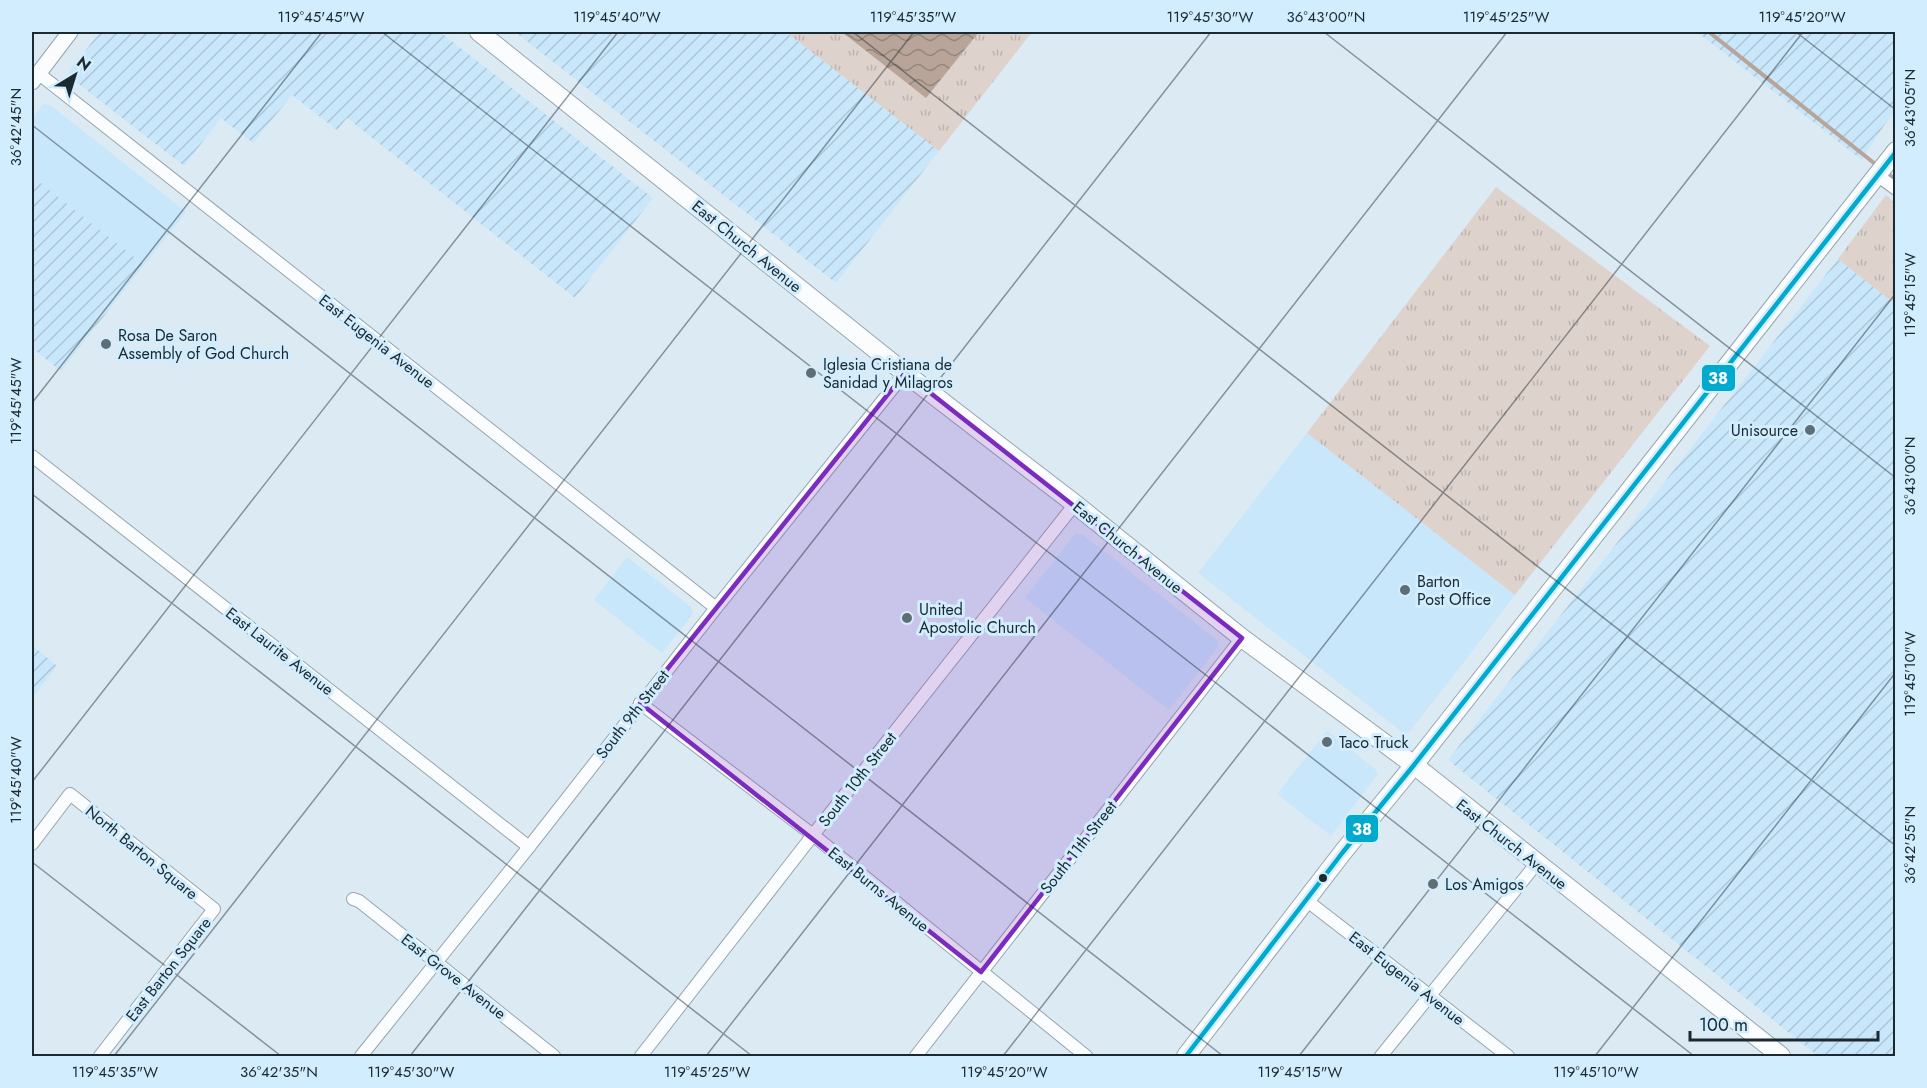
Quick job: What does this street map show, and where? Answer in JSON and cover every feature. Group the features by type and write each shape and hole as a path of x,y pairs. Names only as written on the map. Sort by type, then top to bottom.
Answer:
{"main road":[{"name":"East Church Avenue","path":"479,32 905,373 1075,504 1242,638 1414,765 1781,1056"},
{"path":"1186,1056 1342,852 1414,765 1896,151"}],"street":[{"path":"35,78 70,32"},
{"name":"East Eugenia Avenue","path":"35,78 716,608"},
{"path":"1877,175 1896,189"},
{"name":"South 9th Street","path":"361,1056 905,373"},
{"name":"East Laurite Avenue","path":"32,456 529,847"},
{"name":"South 10th Street","path":"641,1056 1075,504"},
{"name":"South 11th Street","path":"916,1056 1242,638"},
{"name":"East Burns Avenue","path":"640,703 813,835 1086,1056"},
{"name":"North Barton Square","path":"32,844 70,794 214,909"},
{"path":"1381,1056 1537,863"},
{"name":"East Grove Avenue","path":"353,899 554,1056"},
{"name":"East Eugenia Avenue","path":"1306,900 1508,1056"},
{"name":"East Barton Square","path":"100,1056 214,909"}],"highlighted area":[{"path":"905,373 1242,638 981,972 640,703"}],"shaded area":[{"path":"100,32 440,32 653,198 575,298 347,118 337,130 292,95 253,143 221,118 184,166 71,78 70,70"},
{"path":"515,32 786,32 939,151 836,283"},
{"path":"1697,32 1895,32 1895,112 1862,160"},
{"path":"45,104 50,105 186,212 144,265 32,176 32,119"},
{"path":"32,176 144,265 61,371 32,348"},
{"path":"1838,259 1895,304 1895,1056 1818,1056 1448,760"},
{"path":"1307,433 1515,595 1410,731 1406,733 1198,573"},
{"path":"1075,534 1082,534 1218,641 1218,647 1169,710 1025,598"},
{"path":"627,557 691,607 693,611 662,653 594,600"},
{"path":"32,645 57,666 32,698"},
{"path":"1327,731 1378,774 1331,836 1277,794"}],"green space":[{"path":"786,32 1032,32 939,151"},
{"path":"1496,187 1710,346 1515,595 1307,433"},
{"path":"1886,195 1895,203 1895,304 1838,259"}],"water":[{"path":"842,32 979,32 926,98"}],"waterway":[{"path":"1709,32 1879,167"},
{"path":"1887,173 1896,180"}],"transit line":[{"name":"38","path":"1186,1056 1343,852 1896,152"}],"place":[{"name":"Rosa De Saron Assembly of God Church","path":"106,344"},
{"name":"Iglesia Cristiana de Sanidad y Milagros","path":"811,373"},
{"name":"Unisource","path":"1810,430"},
{"name":"Barton Post Office","path":"1405,590"},
{"name":"United Apostolic Church","path":"907,618"},
{"name":"Taco Truck","path":"1327,742"},
{"name":"Los Amigos","path":"1433,884"}]}
